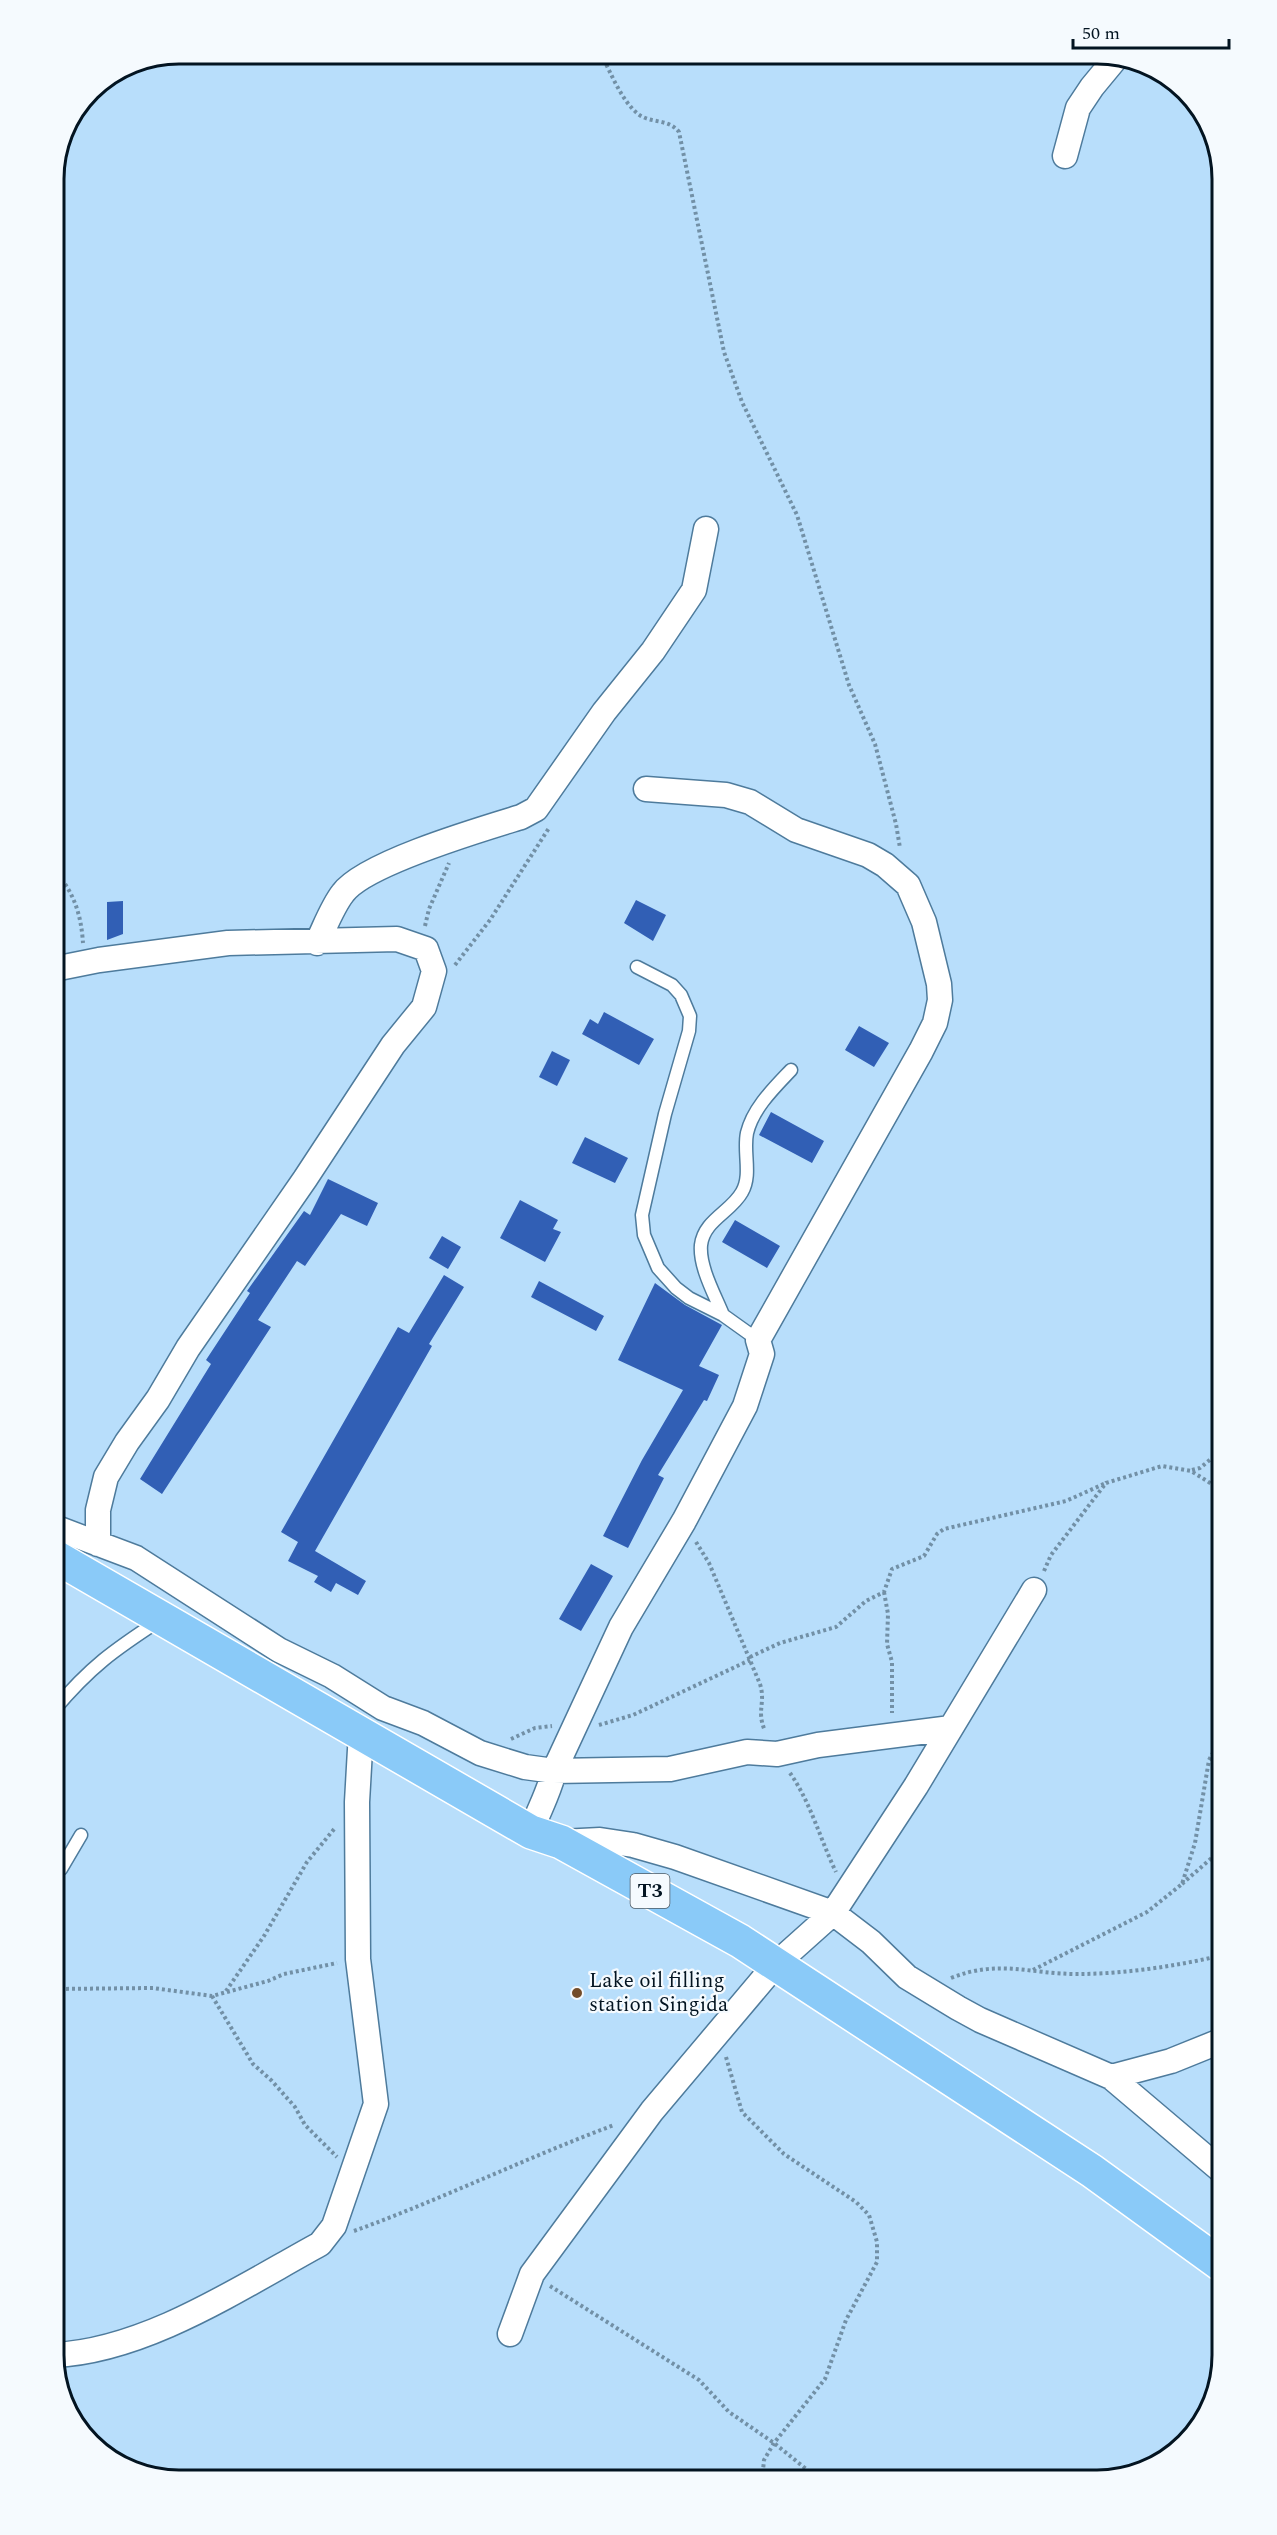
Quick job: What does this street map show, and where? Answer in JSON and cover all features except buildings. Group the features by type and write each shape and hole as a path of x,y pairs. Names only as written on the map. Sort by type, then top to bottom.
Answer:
{"highway":[{"name":"T3","path":"64,1562 546,1837 740,1941 1092,2171 1212,2258"}],"street":[{"path":"1065,156 1078,108 1110,66"},
{"path":"317,943 342,894 356,880 412,854 521,817 536,809 552,790 594,726 653,651 694,590 706,529"},
{"path":"646,789 726,795 750,802 796,830 868,855 903,880 919,906 939,984 940,1000 935,1023 758,1340 762,1354 745,1406 684,1521 621,1627 554,1771 549,1792 538,1810 546,1837 600,1840 633,1845 840,1904 871,1942 908,1977 980,2020 1111,2077 1212,2163"},
{"path":"65,967 228,943 317,943 397,939 426,949 434,971 424,1007 393,1045 305,1179 188,1348 158,1399 127,1442 106,1477 98,1510 98,1544"},
{"path":"64,1531 136,1558 279,1650 332,1676 383,1708 423,1723 480,1753 525,1767 554,1771 670,1769 747,1752 777,1754 818,1745 951,1728"},
{"path":"510,2334 532,2274 652,2111 776,1964 840,1904 951,1728 1034,1590"},
{"path":"64,2353 118,2343 177,2321 320,2244 334,2226 351,2171 376,2104 358,1959 357,1802 361,1732"},
{"path":"1111,2077 1171,2061 1212,2044"}],"lane":[{"path":"637,967 672,985 681,994 690,1016 689,1031 664,1114 642,1215 644,1235 666,1278 689,1298 723,1315 758,1340"},
{"path":"723,1315 701,1256 701,1244 706,1229 742,1193 746,1183 747,1132 766,1095 791,1070"},
{"path":"64,1698 81,1678 108,1654 163,1618"},
{"path":"64,1864 81,1835"}],"path":[{"path":"607,65 622,93 639,115 665,121 679,132 724,352 742,402 797,515 849,685 874,744 896,824 903,880"},
{"path":"451,972 497,910 545,837 551,822"},
{"path":"426,949 425,929 429,909 460,837"},
{"path":"65,884 80,912 85,963"},
{"path":"1191,1471 1200,1468 1212,1458"},
{"path":"894,1736 891,1662 887,1636 888,1614 884,1592 892,1569 924,1556 937,1534 944,1529 1066,1501 1106,1483 1162,1466 1191,1471 1212,1484"},
{"path":"1034,1590 1051,1555 1106,1483"},
{"path":"684,1521 710,1563 727,1609 750,1659 763,1695 758,1714 777,1754 804,1793 840,1904"},
{"path":"480,1753 535,1728 556,1725 573,1731 633,1715 780,1643 836,1626 866,1601 884,1592"},
{"path":"1182,1884 1195,1844 1209,1760 1212,1755"},
{"path":"225,1992 264,1936 307,1862 357,1802"},
{"path":"1033,1970 1147,1911 1212,1858"},
{"path":"928,1987 974,1969 998,1966 1077,1974 1130,1970 1212,1957"},
{"path":"64,1989 153,1988 212,1996 268,1981 284,1974 358,1959"},
{"path":"212,1996 253,2064 295,2107 305,2125 351,2171"},
{"path":"721,2031 729,2074 742,2112 784,2154 863,2208 869,2215 877,2242 877,2262 846,2320 825,2379 774,2443 764,2460 763,2470"},
{"path":"320,2244 410,2211 558,2146 652,2111"},
{"path":"532,2274 699,2380 729,2412 774,2443 807,2470"}],"place":[{"name":"Lake oil filling station Singida","path":"577,1993"}]}
